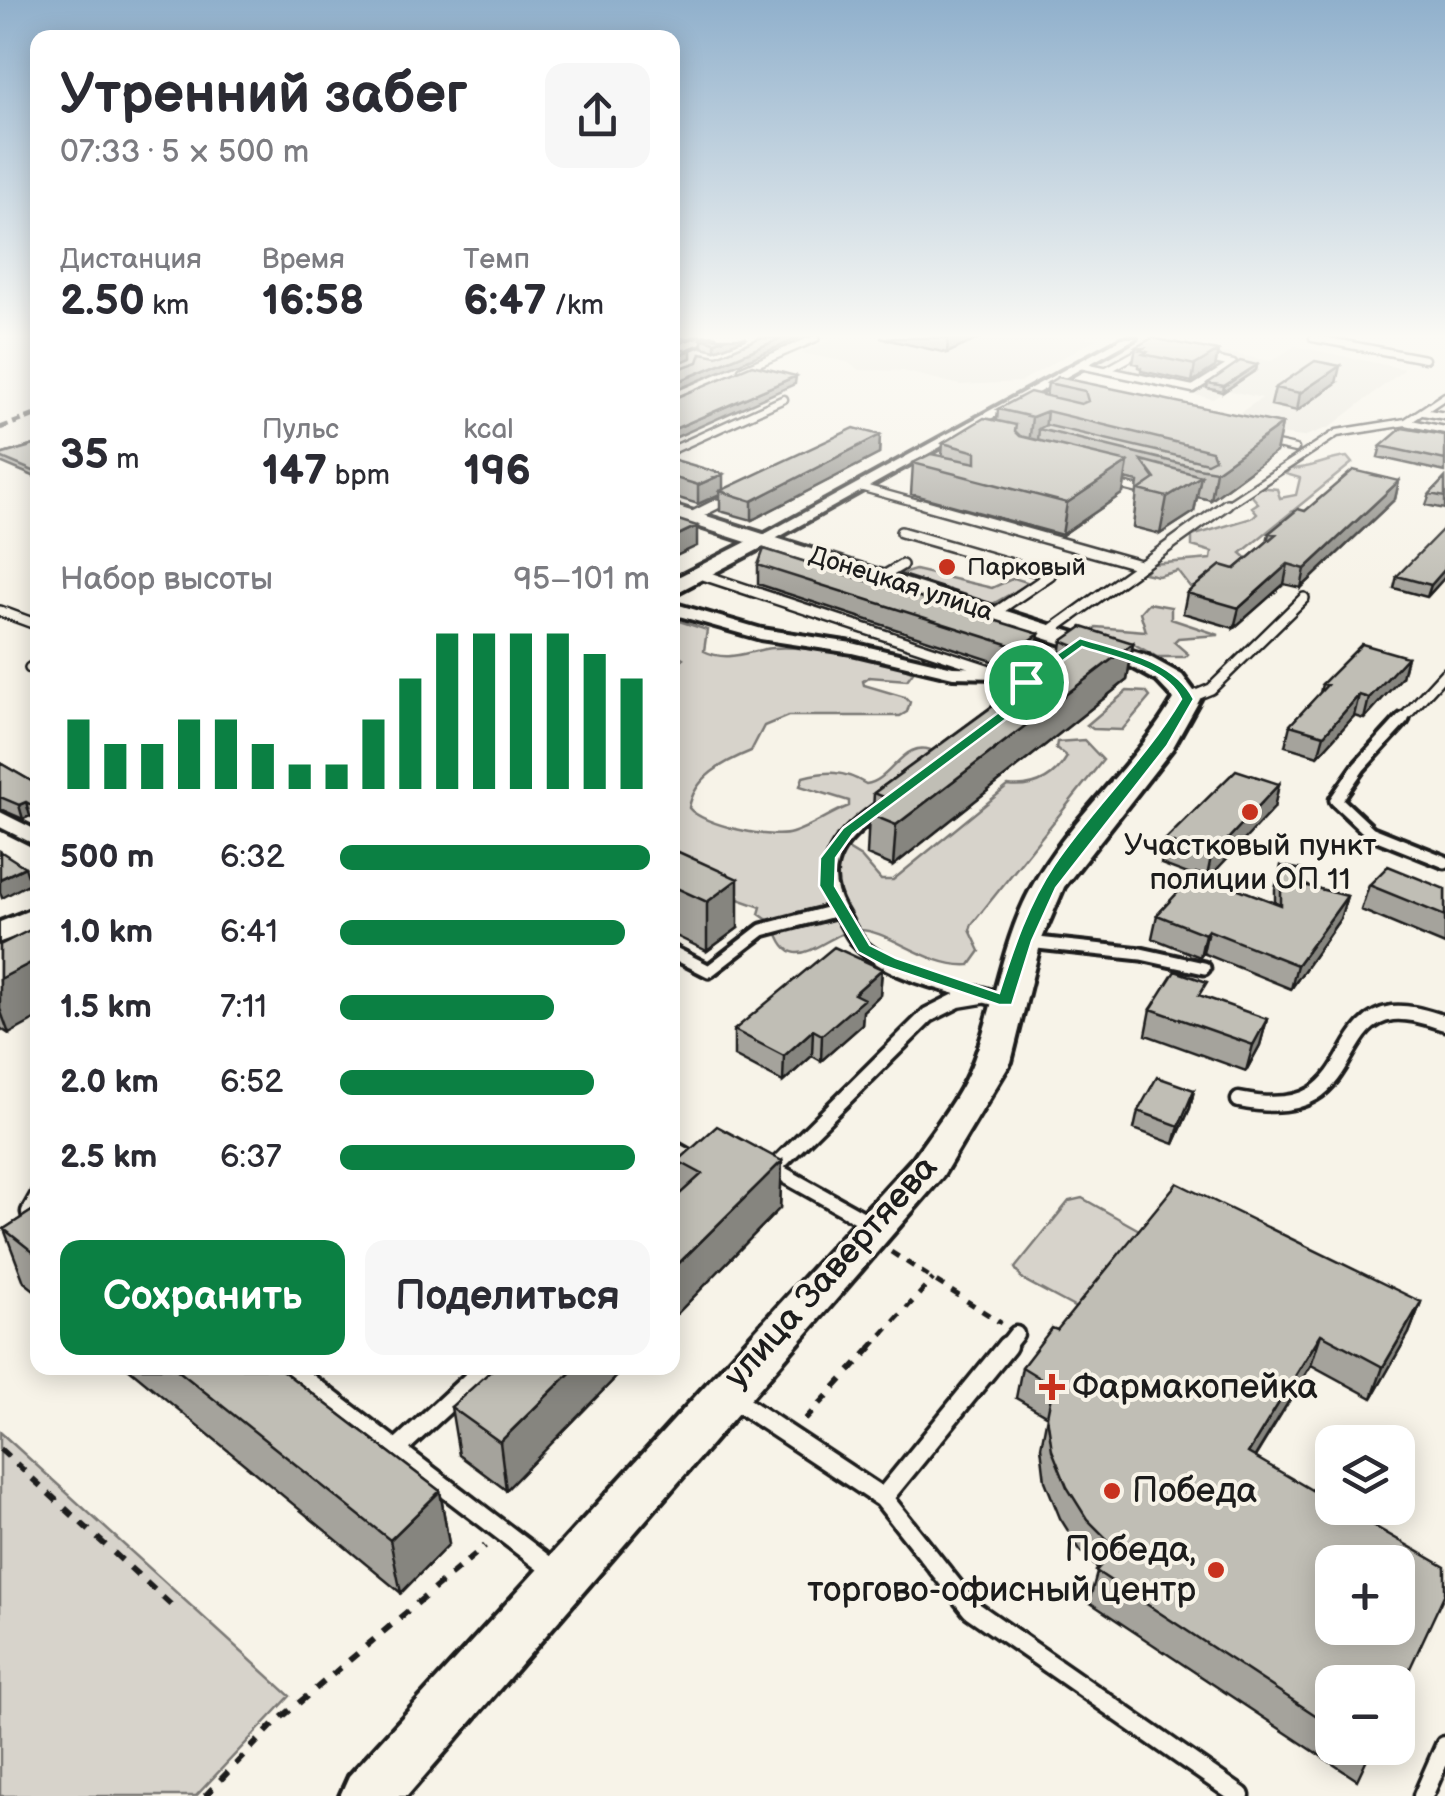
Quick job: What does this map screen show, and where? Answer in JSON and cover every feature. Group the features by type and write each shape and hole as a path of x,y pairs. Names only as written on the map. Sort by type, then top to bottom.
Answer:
{"main road":[{"name":"Донецкая улица","path":"682,514 762,540 891,571 993,614 1155,668 1184,692"},
{"name":"улица Завертяева","path":"369,1796 928,1167 962,1118 992,1062 994,998 1062,864 1162,743 1184,692"}],"street":[{"path":"680,585 980,422"},
{"path":"680,610 760,634 852,648 953,672 1000,673 1027,689 1080,642"},
{"path":"0,818 30,835"},
{"path":"0,934 30,920"}],"lane":[{"path":"680,446 734,422"},
{"path":"1049,632 1218,510 1337,433 1406,422 1445,430"},
{"path":"1374,426 1445,441"},
{"path":"958,434 976,438"},
{"path":"1258,441 1294,450"},
{"path":"895,468 913,473"},
{"path":"1109,482 1164,496"},
{"path":"682,514 742,492 724,487"},
{"path":"860,487 1140,565"},
{"path":"1200,505 1218,510"},
{"path":"901,532 1050,574 993,614"},
{"path":"700,574 1000,673"},
{"path":"1184,692 1210,689 1304,598"},
{"path":"0,611 30,622"},
{"path":"1445,673 1359,767 1336,800 1344,815 1368,832 1445,862"},
{"path":"893,798 848,831 828,858 827,886 838,910 864,949 994,998"},
{"path":"680,956 709,971 762,930 838,910"},
{"path":"1024,941 1140,954 1204,968"},
{"path":"773,1168 928,1015 958,1000 994,998"},
{"path":"1239,1100 1274,1108 1305,1103 1331,1079 1366,1026 1386,1014 1406,1014 1445,1023"},
{"path":"680,1151 708,1160 680,1186"},
{"path":"757,1160 871,1231"},
{"path":"883,1498 1016,1334"},
{"path":"298,1375 561,1576"},
{"path":"396,1450 477,1375"},
{"path":"724,1393 883,1498 971,1610 1240,1796"},
{"path":"1423,1796 1445,1746"}],"path":[{"path":"871,1231 933,1279 1016,1334"},
{"path":"790,1436 933,1279"},
{"path":"0,1449 172,1606"},
{"path":"206,1796 275,1723 503,1531"}],"shaded area":[{"path":"1226,422 1337,422 1303,437"},
{"path":"1347,457 1352,463 1241,553 1249,560 1247,566 1191,588 1178,571 1158,576 1144,573 1152,564 1211,559 1212,552 1192,546 1192,536 1252,518 1257,513 1252,507 1258,503 1251,495 1258,487 1277,489 1280,498 1296,495 1300,478 1286,474 1289,469"},
{"path":"915,570 992,588 1014,578 1030,583 989,606 895,576"},
{"path":"1148,603 1171,607 1171,619 1219,635 1178,638 1174,642 1188,654 1185,657 1157,657 1132,643 1091,634 1096,627 1146,631 1140,612"},
{"path":"680,621 707,630 704,651 720,656 779,648 818,650 863,657 913,672 907,680 869,677 863,681 864,685 905,697 910,702 907,712 900,716 788,716 764,726 751,751 704,779 689,808 708,820 738,829 792,833 849,806 849,801 800,786 803,777 835,773 866,784 876,781 916,749 938,753 938,758 836,836 838,843 861,857 881,880 893,880 1008,786 1034,784 1056,772 1067,757 1056,748 1057,742 1084,740 1103,760 972,924 970,930 980,951 970,965 938,961 881,935 857,930 810,950 790,951 775,925 759,914 761,907 680,878 683,658"},
{"path":"1127,691 1146,692 1150,697 1122,730 1093,729 1087,725"},
{"path":"1082,1198 1141,1231 1076,1308 1022,1279 1015,1268 1069,1201"},
{"path":"0,1432 290,1696 196,1796 0,1796"}],"building":[{"path":"978,422 1001,422 1016,425 1020,436 1128,462 1067,503 913,463 931,454 976,463 976,452 943,443"},
{"path":"1092,422 1282,424 1216,471 1039,429 1046,425 1207,463 1215,459 1212,451"},
{"path":"854,428 880,435 752,501 720,491"},
{"path":"1402,428 1445,435 1445,460 1381,446"},
{"path":"30,446 30,470 0,457"},
{"path":"1141,460 1201,476 1167,497 1139,490 1155,479"},
{"path":"680,461 723,474 698,485 680,479"},
{"path":"1353,470 1399,481 1305,569 1288,564 1239,608 1187,593 1221,565 1235,569 1276,534 1269,533 1298,509 1305,511"},
{"path":"1445,478 1445,497 1430,494"},
{"path":"680,521 697,526 680,534"},
{"path":"1445,527 1445,569 1431,585 1397,576"},
{"path":"764,549 1039,634 1020,648 758,565"},
{"path":"1082,627 1133,643 896,825 869,814 889,799 874,793 1075,646 1062,641"},
{"path":"1362,644 1407,657 1369,698 1359,695 1324,735 1290,725 1327,685 1322,684"},
{"path":"0,763 30,780 30,804 19,805 0,797"},
{"path":"1236,770 1279,784 1211,857 1165,840"},
{"path":"0,851 25,867 0,879"},
{"path":"680,853 738,879 707,902 680,890"},
{"path":"1281,866 1304,870 1304,885 1347,896 1297,965 1208,930 1205,934 1157,915 1196,873 1281,905"},
{"path":"1388,866 1445,889 1445,916 1369,885"},
{"path":"30,930 30,963 0,979 0,945"},
{"path":"834,947 882,969 854,994 864,999 822,1035 813,1030 784,1056 734,1030"},
{"path":"1175,971 1207,982 1199,995 1267,1019 1253,1045 1151,1009"},
{"path":"1157,1077 1194,1090 1179,1126 1138,1111"},
{"path":"717,1126 782,1161 680,1262 680,1194 702,1174 680,1159"},
{"path":"1177,1183 1421,1302 1383,1367 1321,1334 1248,1453 1315,1492 1315,1525 1372,1525 1407,1545 1315,1545 1315,1645 1415,1645 1415,1550 1445,1567 1445,1593 1411,1665 1315,1665 1315,1715 1096,1571 1116,1548 1087,1519 1067,1487 1052,1450 1047,1416 1053,1386 1022,1367 1052,1328 1057,1330"},
{"path":"30,1212 30,1250 4,1229"},
{"path":"184,1375 288,1375 440,1491 390,1540"},
{"path":"486,1375 568,1375 500,1442 451,1407"}],"railway":[{"path":"0,428 17,422"}],"place":[{"name":"Парковый","path":"947,567"},
{"name":"Участковый пункт полиции ОП 11","path":"1250,812"},
{"name":"Фармакопейка","path":"1052,1387"},
{"name":"Победа","path":"1112,1491"},
{"name":"Победа, торгово-офисный центр","path":"1216,1570"}],"route":[{"path":"1080,642 1155,668 1181,686 1188,699 1162,743 1062,864 1033,918 1006,1001 890,962 864,949 827,886 828,858 848,831 1028,696 1014,691 1026,682 1080,642"}]}
